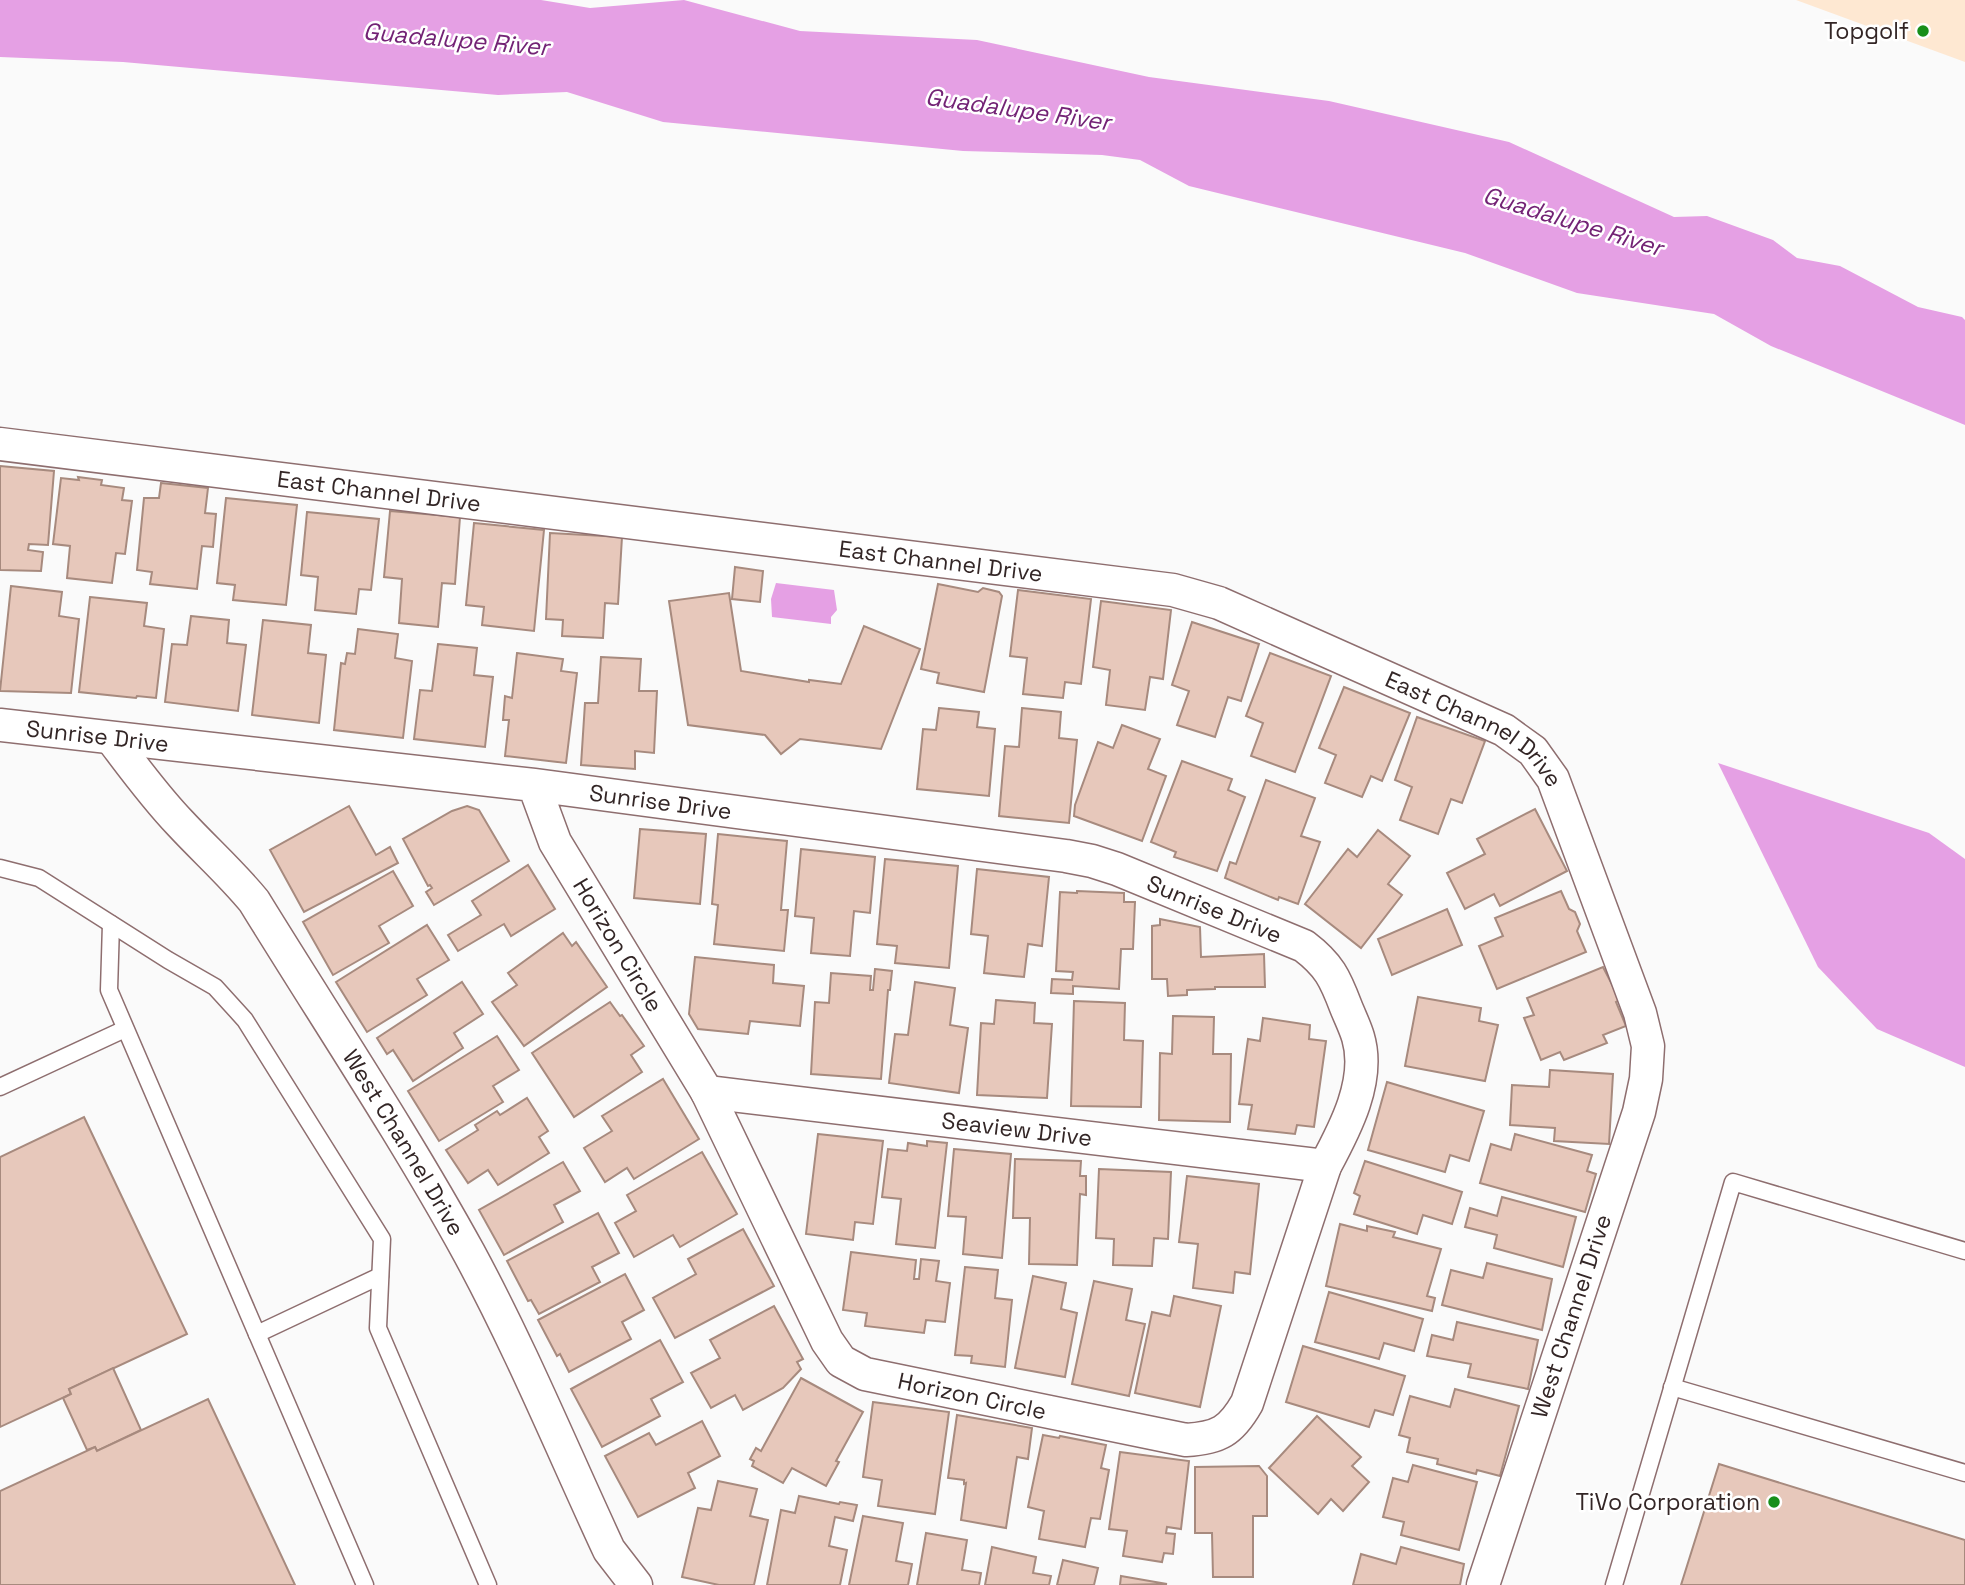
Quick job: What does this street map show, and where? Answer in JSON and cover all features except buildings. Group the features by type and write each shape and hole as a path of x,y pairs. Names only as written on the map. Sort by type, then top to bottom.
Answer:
{"street":[{"name":"East Channel Drive","path":"0,444 1127,584 1173,590 1219,603 1504,730 1533,751 1553,779 1640,1013 1648,1046"},
{"name":"Sunrise Drive","path":"0,725 534,785 1092,861 1304,946"},
{"name":"West Channel Drive","path":"113,739 147,785 254,901 440,1202 495,1304 609,1550 636,1585"},
{"name":"Horizon Circle","path":"534,785 555,842 707,1092 827,1340 841,1361 865,1374 1186,1440 1206,1439 1224,1432 1238,1419 1247,1403 1325,1166 1342,1134 1358,1087 1362,1060 1359,1038 1334,976 1322,960 1304,946"},
{"name":"West Channel Drive","path":"1483,1585 1639,1112 1646,1079 1648,1046"},
{"name":"Seaview Drive","path":"707,1092 1325,1166"}],"lane":[{"path":"0,868 39,878 215,987 245,1020 382,1239 378,1328 484,1584"},
{"path":"111,924 109,990 365,1585"},
{"path":"0,1087 125,1030"},
{"path":"1614,1585 1733,1182 1965,1251"},
{"path":"257,1334 380,1276"},
{"path":"1672,1387 1965,1473"}],"shaded area":[{"name":"Topgolf","path":"1796,0 1965,0 1965,62"}],"water":[{"name":"Guadalupe River","path":"0,0 541,0 590,8 684,0 800,31 977,40 1149,77 1329,101 1509,142 1674,217 1707,216 1773,240 1797,258 1840,266 1918,307 1962,317 1965,320 1965,425 1771,346 1714,314 1577,293 1465,253 1189,186 1140,160 1102,155 963,151 663,122 567,92 498,95 123,62 0,57"},
{"path":"776,583 834,590 837,610 831,617 831,624 772,617 771,599"},
{"path":"1718,763 1929,833 1965,859 1965,1067 1877,1029 1818,967"}],"place":[{"name":"Topgolf","path":"1923,31"},
{"name":"TiVo Corporation","path":"1774,1502"}]}
